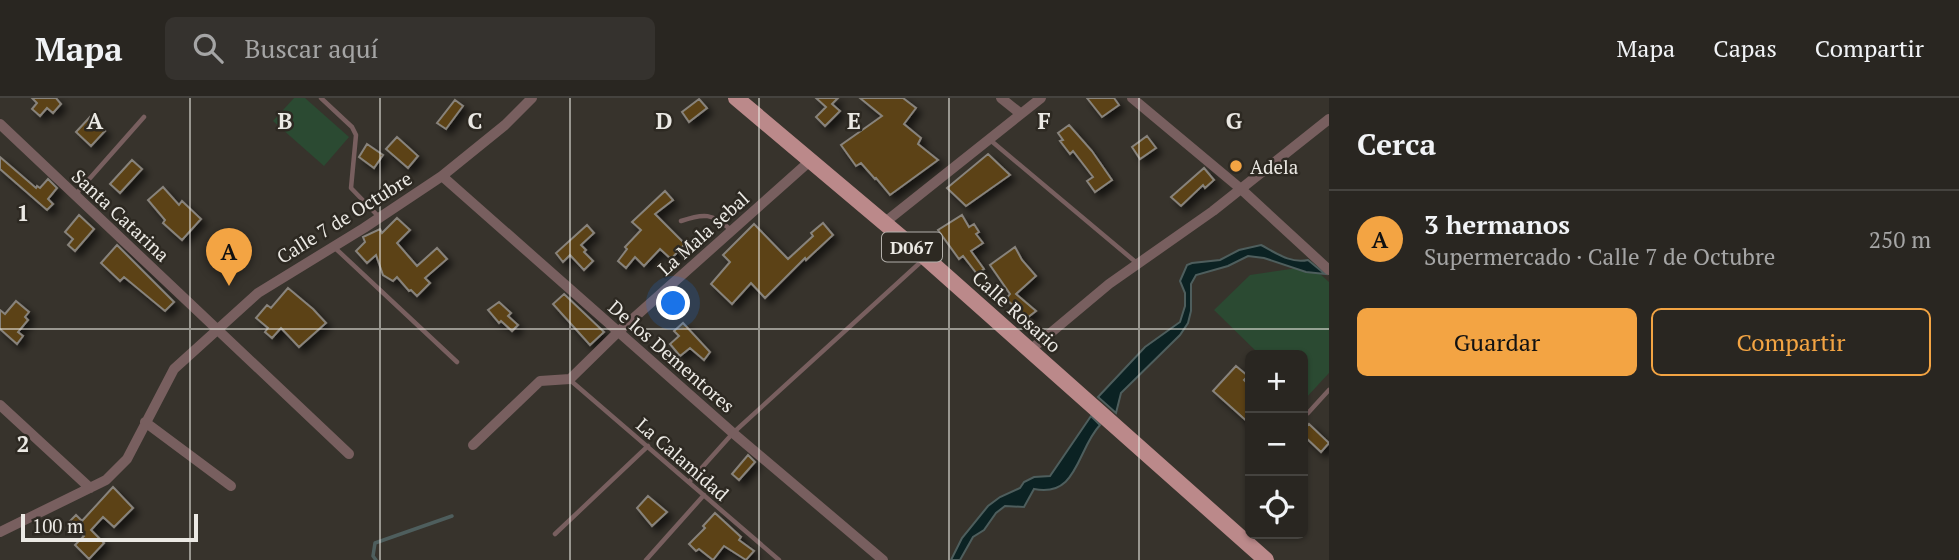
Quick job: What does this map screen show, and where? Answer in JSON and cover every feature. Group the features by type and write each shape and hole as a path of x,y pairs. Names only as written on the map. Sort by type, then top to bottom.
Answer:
{"main road":[{"name":"Calle Rosario","path":"736,98 926,258 1266,560"}],"street":[{"path":"1001,98 1021,114"},
{"path":"884,223 1041,98"},
{"path":"1132,98 1241,189 1329,270"},
{"name":"Calle 7 de Octubre","path":"0,532 106,480 127,459 174,369 273,281 334,246 442,176 505,125 528,100"},
{"path":"1029,351 1109,284 1241,189 1329,119"},
{"name":"Santa Catarina","path":"0,124 349,454"},
{"name":"La Mala sebal","path":"570,379 618,332 811,160"},
{"name":"De los Dementores","path":"442,176 733,433 883,560"},
{"path":"473,444 540,381 570,379"},
{"path":"0,405 90,488"},
{"path":"145,422 231,486"}],"lane":[{"path":"321,98 352,127 356,135 351,188 379,217"},
{"path":"75,195 144,117"},
{"path":"989,139 1138,264"},
{"path":"681,221 696,215 708,215 720,220 732,230"},
{"path":"334,246 457,362"},
{"path":"689,482 733,433 926,258"},
{"name":"La Calamidad","path":"570,379 779,560"},
{"path":"1308,413 1329,390"},
{"path":"555,534 648,446"},
{"path":"646,560 704,495"}],"green space":[{"path":"294,98 305,98 349,137 324,166 273,121"},
{"path":"1311,266 1329,282 1329,373 1308,396 1308,350 1255,350 1214,310 1250,275"}],"water":[{"path":"1261,245 1290,259 1308,260 1325,274 1306,272 1264,258 1248,256 1228,266 1196,275 1191,284 1188,323 1180,335 1121,393 1116,413 1098,397 1145,347 1180,322 1185,306 1185,293 1180,281 1187,265 1220,260 1239,250"},
{"path":"1091,416 1100,425 1068,479 1049,490 1034,489 1024,507 1005,506 996,513 984,530 973,537 960,560 951,560 962,538 988,506 1034,477 1050,476"}],"building":[{"path":"32,98 56,98 61,104 53,113 47,108 40,116 32,109 37,103"},
{"path":"816,98 838,98 832,104 840,111 825,126 816,117 826,107"},
{"path":"860,98 903,98 916,108 904,124 921,138 918,144 938,160 890,195 861,163 856,166 841,145 882,116"},
{"path":"1087,98 1114,98 1119,105 1102,117"},
{"path":"699,99 707,108 689,122 682,112"},
{"path":"455,100 463,106 446,129 437,123"},
{"path":"90,117 105,131 91,146 76,132"},
{"path":"1069,125 1092,151 1112,180 1095,192 1087,181 1093,177 1073,151 1070,154 1060,141 1063,140 1058,133"},
{"path":"1147,136 1156,148 1140,159 1132,147"},
{"path":"397,137 418,156 408,168 386,149"},
{"path":"367,144 383,155 374,168 359,157"},
{"path":"988,154 1010,175 966,206 947,188"},
{"path":"0,157 36,188 40,188 48,179 57,188 48,199 53,204 47,210 0,169"},
{"path":"132,160 142,169 120,193 110,184"},
{"path":"1204,168 1214,180 1205,188 1203,185 1181,206 1171,197"},
{"path":"163,187 179,205 182,201 201,219 182,240 163,223 165,220 148,200"},
{"path":"665,191 673,200 655,214 685,244 671,259 660,249 644,266 635,257 626,268 618,261 627,249 625,247 641,230 632,222"},
{"path":"79,215 94,229 75,251 68,245 73,239 65,232"},
{"path":"962,215 969,227 974,224 979,232 976,234 983,243 971,251 984,269 977,274 963,256 959,259 938,230"},
{"path":"397,218 410,230 397,243 417,266 437,248 447,259 425,278 430,283 417,296 397,277 393,281 383,275 376,255 367,263 356,251 365,242 363,237 380,229 382,233"},
{"path":"823,223 833,235 806,260 805,258 765,298 751,283 732,304 711,284 730,262 723,255 754,224 788,259"},
{"path":"587,225 594,233 581,245 593,261 584,270 570,255 563,262 556,253"},
{"path":"117,245 174,302 165,311 124,277 120,281 101,263"},
{"path":"1015,247 1036,276 1016,294 1036,311 1027,318 1006,299 1010,294 990,265"},
{"path":"288,288 326,323 299,347 281,328 272,338 265,332 268,328 256,318 267,305 271,308"},
{"path":"564,294 604,332 590,345 553,304"},
{"path":"16,301 29,312 25,317 28,320 18,332 23,336 17,344 0,329 0,310 5,314"},
{"path":"499,302 511,313 508,316 518,325 512,331 501,321 499,323 488,310"},
{"path":"683,323 710,352 704,360 690,348 680,356 670,344 679,336 674,331"},
{"path":"1236,366 1245,374 1245,420 1213,391"},
{"path":"1308,425 1329,443 1321,452 1308,440"},
{"path":"748,455 755,462 739,480 732,474"},
{"path":"113,487 133,508 114,527 103,517 91,530 104,543 89,559 75,545 84,536 70,521 76,515 82,521"},
{"path":"648,496 667,512 652,526 637,508"},
{"path":"715,513 741,537 739,540 754,551 746,560 724,546 713,560 689,544"}],"waterway":[{"path":"376,560 373,556 375,543 452,516"}],"place":[{"name":"Adela","path":"1236,166"},
{"name":"3 hermanos","path":"229,286"}]}
